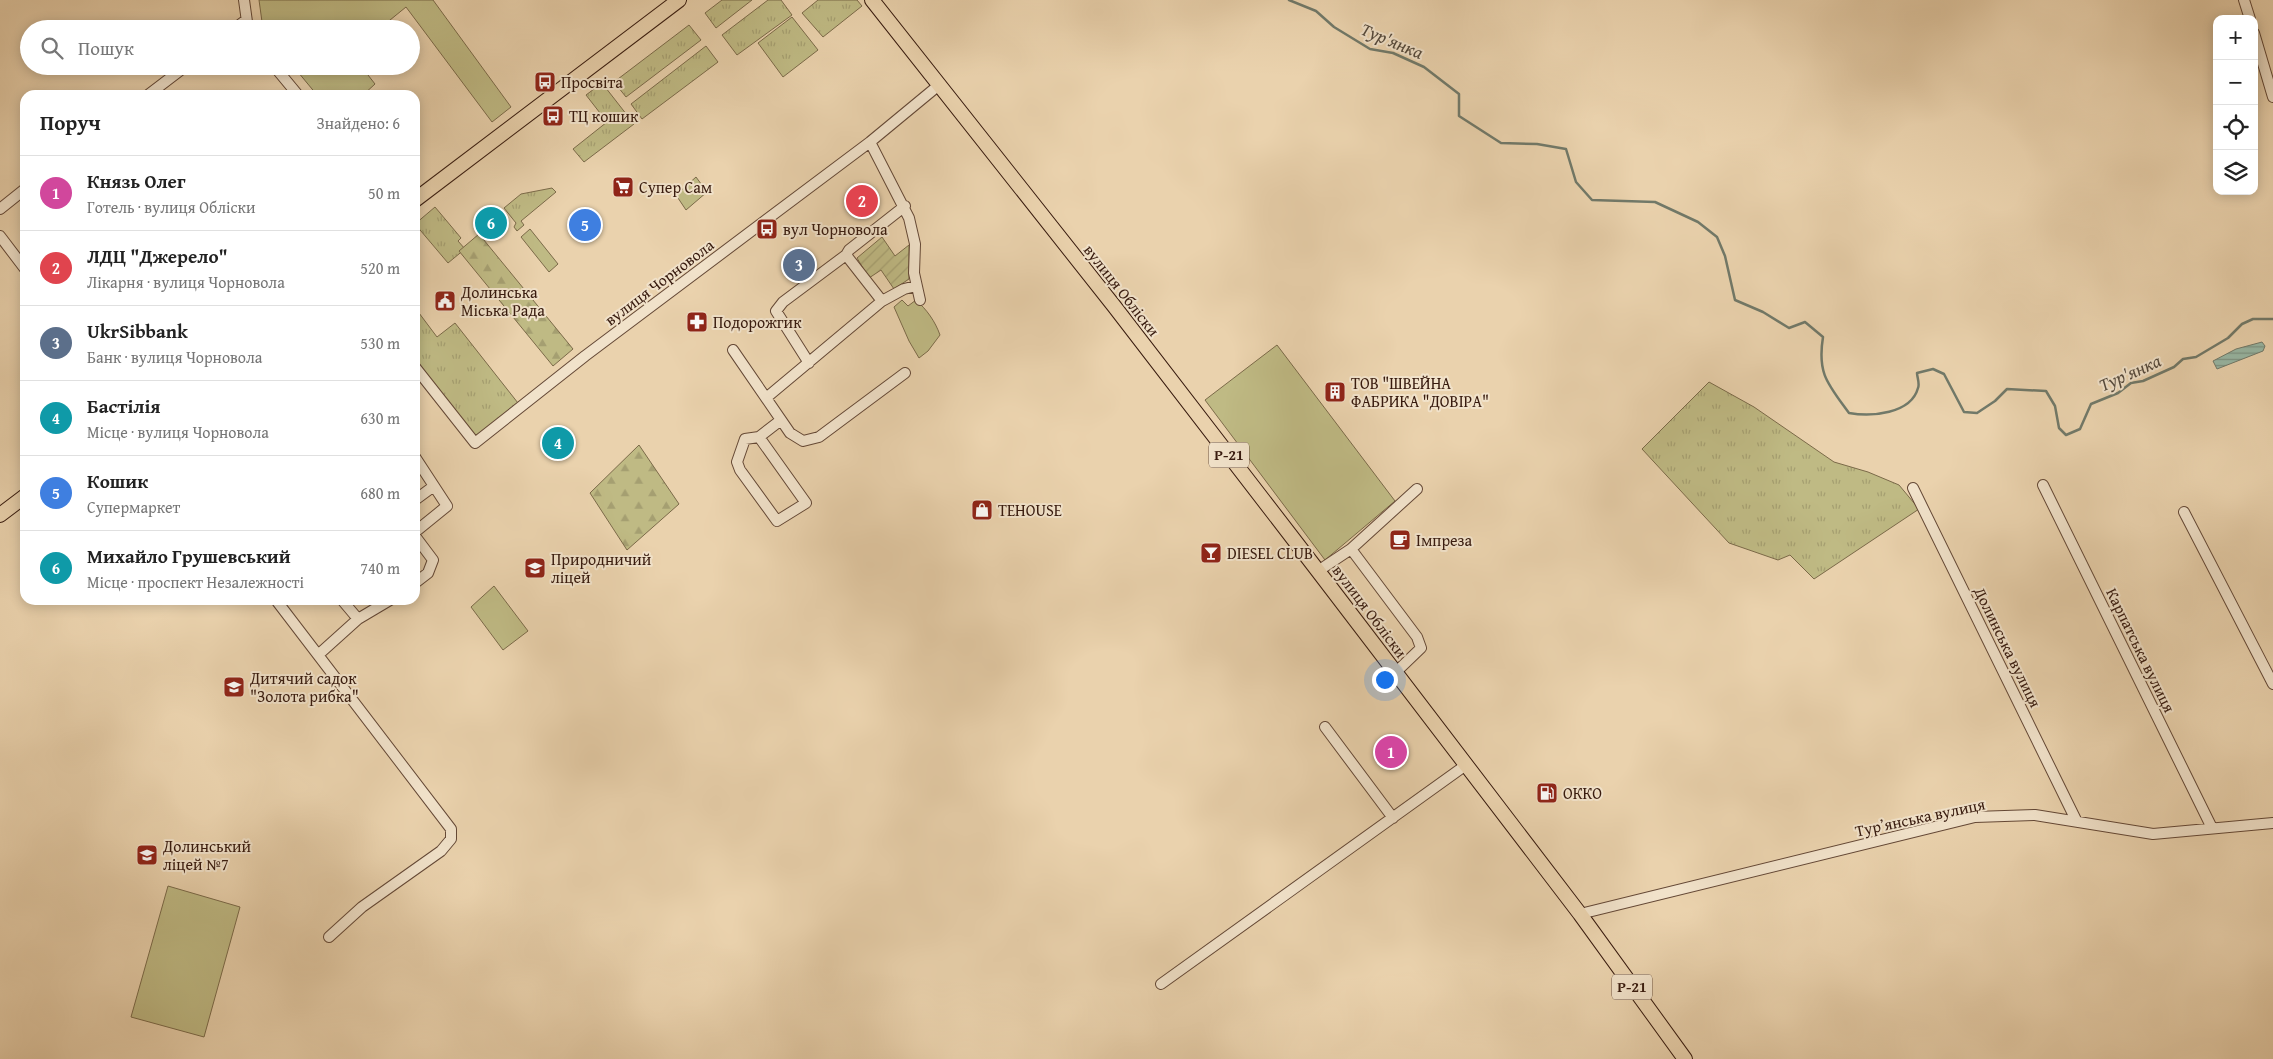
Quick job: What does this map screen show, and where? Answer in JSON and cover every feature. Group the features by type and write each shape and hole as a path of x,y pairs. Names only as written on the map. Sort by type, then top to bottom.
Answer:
{"main road":[{"path":"420,196 679,0"},
{"name":"вулиця Обліски","path":"872,0 1114,306 1318,571 1580,914 1683,1058"},
{"path":"0,515 20,500"}],"street":[{"path":"244,0 246,20"},
{"path":"2244,0 2249,15"},
{"path":"2258,46 2273,96"},
{"path":"155,90 174,75"},
{"path":"281,75 294,90"},
{"name":"вулиця Чорновола","path":"420,373 475,443 585,356 870,142 939,86"},
{"path":"870,142 905,206 913,230 916,286 920,300"},
{"path":"0,209 20,193"},
{"path":"809,363 776,311 783,302 846,255 849,250 905,206"},
{"path":"0,236 20,262"},
{"path":"846,255 882,302"},
{"path":"766,398 882,302 904,289 916,286"},
{"path":"733,350 790,433 798,440 814,440 905,373"},
{"path":"759,437 806,503 778,521 740,470 737,462 745,439 759,437 781,420"},
{"path":"420,464 447,506 420,530"},
{"name":"Карпатська вулиця","path":"2043,485 2212,828"},
{"path":"420,496 434,486"},
{"name":"Долинська вулиця","path":"1913,488 2076,820"},
{"path":"1318,571 1351,549 1417,489"},
{"path":"2184,512 2273,684"},
{"path":"420,541 433,560 428,573 420,579"},
{"path":"1351,549 1417,637 1421,648 1395,673"},
{"path":"280,605 451,829 451,839 441,851 362,907 329,937"},
{"path":"346,605 358,619"},
{"path":"318,655 358,619 382,605"},
{"path":"1325,727 1393,818"},
{"path":"1161,984 1466,765"},
{"name":"Турʼянська вулиця","path":"1580,914 1975,817 2035,815 2076,820 2153,834 2273,823"}],"green space":[{"path":"259,0 433,0 511,107 492,122 420,26 420,20 416,20 406,7 390,20 262,20"},
{"path":"722,0 752,0 716,28 705,13"},
{"path":"768,0 781,0 792,15 737,55 722,35"},
{"path":"818,0 857,0 862,6 823,37 802,13"},
{"path":"792,17 818,50 783,77 758,43"},
{"path":"689,25 701,40 626,97 614,82"},
{"path":"706,46 718,62 642,119 631,104"},
{"path":"300,75 368,75 375,84 368,90 313,90"},
{"path":"602,83 634,124 584,162 573,149 607,122 586,95"},
{"path":"696,177 707,192 686,210 676,195"},
{"path":"552,188 556,192 521,221 524,225 517,231 514,227 516,223 504,208 521,194"},
{"path":"435,207 461,238 458,241 465,249 448,263 420,230 420,220"},
{"path":"530,229 558,264 549,272 521,237"},
{"path":"479,234 573,349 553,366 459,251"},
{"path":"882,237 895,256 909,245 909,279 894,289 881,270 869,278 857,258"},
{"path":"902,300 908,306 916,300 930,316 940,335 928,351 919,358 894,307"},
{"path":"420,314 437,337 455,323 518,403 476,437 420,367"},
{"path":"1277,345 1395,501 1325,560 1205,400"},
{"path":"1709,382 1754,407 1834,462 1868,472 1899,485 1919,509 1814,579 1790,555 1778,560 1729,543 1642,449"},
{"path":"639,445 679,504 627,550 590,493"},
{"path":"494,586 528,631 503,650 471,607"},
{"path":"168,886 240,907 204,1037 131,1017"}],"shaded area":[{"path":"2262,342 2265,346 2263,351 2217,369 2213,361 2236,349"}],"waterway":[{"name":"Тур'янка","path":"1289,0 1316,11 1334,27 1370,49 1393,53 1424,67 1459,94 1459,116 1501,143 1537,144 1566,149 1576,182 1592,200 1655,202 1698,222 1717,237 1725,256 1735,300 1763,312 1789,328 1805,322 1823,337 1823,370 1830,386 1849,413 1879,414 1899,408 1914,397 1919,386 1917,373 1933,369 1944,374 1964,412 1977,413 1995,401 2007,389 2046,391 2055,406 2059,428 2066,435 2080,429 2091,404 2118,393 2131,383 2143,381 2174,367 2183,359 2196,357 2228,338 2242,324 2253,319 2273,319"}],"place":[{"name":"Просвіта","path":"545,82"},
{"name":"ТЦ кошик","path":"553,116"},
{"name":"Супер Сам","path":"623,187"},
{"name":"ЛДЦ \"Джерело\"","path":"862,201"},
{"name":"Михайло Грушевський","path":"491,223"},
{"name":"Кошик","path":"585,225"},
{"name":"вул Чорновола","path":"767,229"},
{"name":"UkrSibbank","path":"799,265"},
{"name":"Долинська Міська Рада","path":"445,301"},
{"name":"Подорожгик","path":"697,322"},
{"name":"ТОВ \"ШВЕЙНА ФАБРИКА \"ДОВІРА\"","path":"1335,392"},
{"name":"Бастілія","path":"558,443"},
{"name":"TEHOUSE","path":"982,510"},
{"name":"Імпреза","path":"1400,540"},
{"name":"DIESEL CLUB","path":"1211,553"},
{"name":"Природничий ліцей","path":"535,568"},
{"name":"Дитячий садок \"Золота рибка\"","path":"234,687"},
{"name":"Князь Олег","path":"1391,752"},
{"name":"ОККО","path":"1547,793"},
{"name":"Долинський ліцей №7","path":"147,855"}]}
